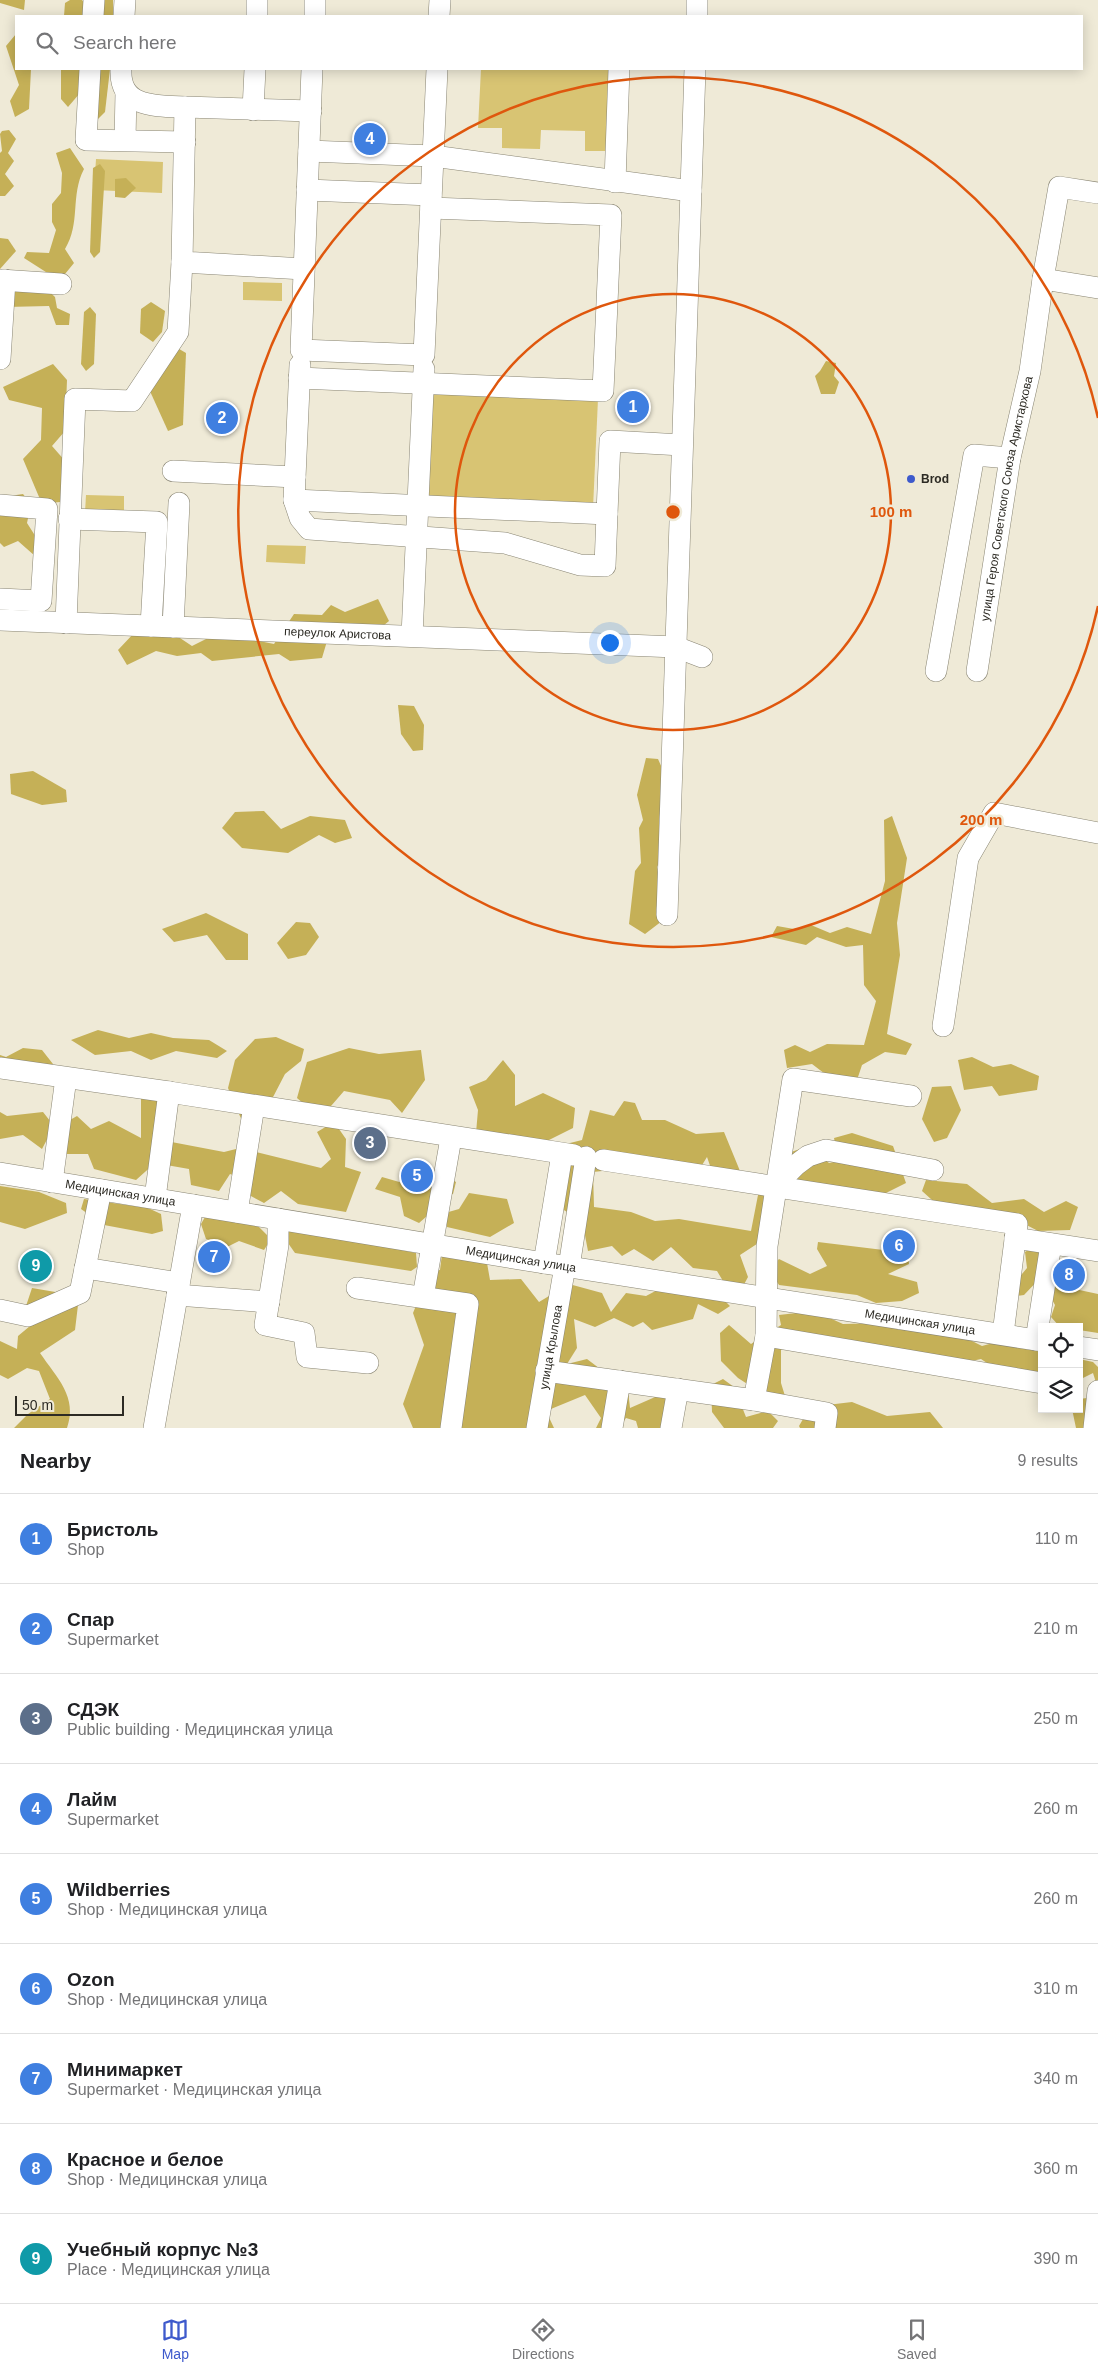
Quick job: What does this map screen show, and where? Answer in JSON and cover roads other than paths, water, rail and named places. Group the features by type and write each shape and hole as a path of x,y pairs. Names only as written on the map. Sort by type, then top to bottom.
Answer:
{"street":[{"path":"93,15 94,0"},
{"path":"124,15 125,0"},
{"path":"257,15 258,0"},
{"path":"315,0 315,15"},
{"path":"439,15 440,0"},
{"path":"697,0 697,15"},
{"path":"90,70 86,140 185,142"},
{"path":"121,70 121,78 126,93 125,140"},
{"path":"253,110 255,70"},
{"path":"312,70 294,500 300,518 309,529 505,543 580,565 605,566 610,441 682,445"},
{"path":"412,636 437,70"},
{"path":"615,182 619,70"},
{"path":"667,915 695,70"},
{"path":"126,93 140,103 185,107 311,112"},
{"path":"66,622 75,399 132,401 178,332 182,262 185,107"},
{"path":"309,151 433,156 691,191"},
{"name":"улица Героя Советского Союза Аристархова","path":"977,671 1010,458 1030,371 1059,187 1098,193"},
{"path":"299,378 603,391 611,216 307,190"},
{"path":"182,262 304,269"},
{"path":"0,359 3,280 61,284"},
{"path":"1043,280 1098,288"},
{"path":"301,350 424,355"},
{"path":"936,670 974,455 1010,458"},
{"path":"173,471 295,477"},
{"path":"294,500 607,514"},
{"path":"173,627 179,503"},
{"path":"0,505 47,509 41,601 0,599"},
{"path":"69,518 157,522 152,626"},
{"name":"переулок Аристова","path":"0,620 676,647 702,657"},
{"path":"943,1026 968,858 994,813 1098,833"},
{"path":"0,1068 169,1092 451,1138 581,1156 1017,1224 1003,1334"},
{"path":"52,1182 66,1078"},
{"path":"754,1400 766,1336 767,1246 793,1079 911,1096"},
{"path":"155,1198 169,1092"},
{"path":"236,1212 254,1106"},
{"path":"423,1297 451,1138"},
{"path":"775,1186 802,1160 826,1150 933,1170"},
{"path":"544,1263 581,1156"},
{"name":"улица Крылова","path":"537,1428 546,1371 567,1266 581,1156"},
{"name":"Медицинская улица","path":"0,1173 544,1263 1038,1340"},
{"path":"0,1310 28,1316 80,1293 101,1190"},
{"path":"154,1428 193,1205"},
{"path":"278,1219 278,1245 265,1325 304,1333 306,1357 368,1363"},
{"path":"1015,1238 1098,1251"},
{"path":"1041,1323 1051,1244"},
{"path":"85,1268 178,1289 269,1302"},
{"path":"357,1288 468,1304 451,1428"},
{"path":"766,1336 1038,1382"},
{"path":"1083,1348 1098,1350"},
{"path":"546,1371 754,1400 827,1413 825,1428"},
{"path":"612,1428 620,1381"},
{"path":"671,1428 678,1389"},
{"path":"1083,1390 1098,1392 1094,1428"}],"place":[{"name":"Лайм","path":"370,139"},
{"name":"Бристоль","path":"633,407"},
{"name":"Спар","path":"222,418"},
{"name":"Brod","path":"911,479"},
{"name":"СДЭК","path":"370,1143"},
{"name":"Wildberries","path":"417,1176"},
{"name":"Ozon","path":"899,1246"},
{"name":"Минимаркет","path":"214,1257"},
{"name":"Учебный корпус №3","path":"36,1266"},
{"name":"Красное и белое","path":"1069,1275"}]}
